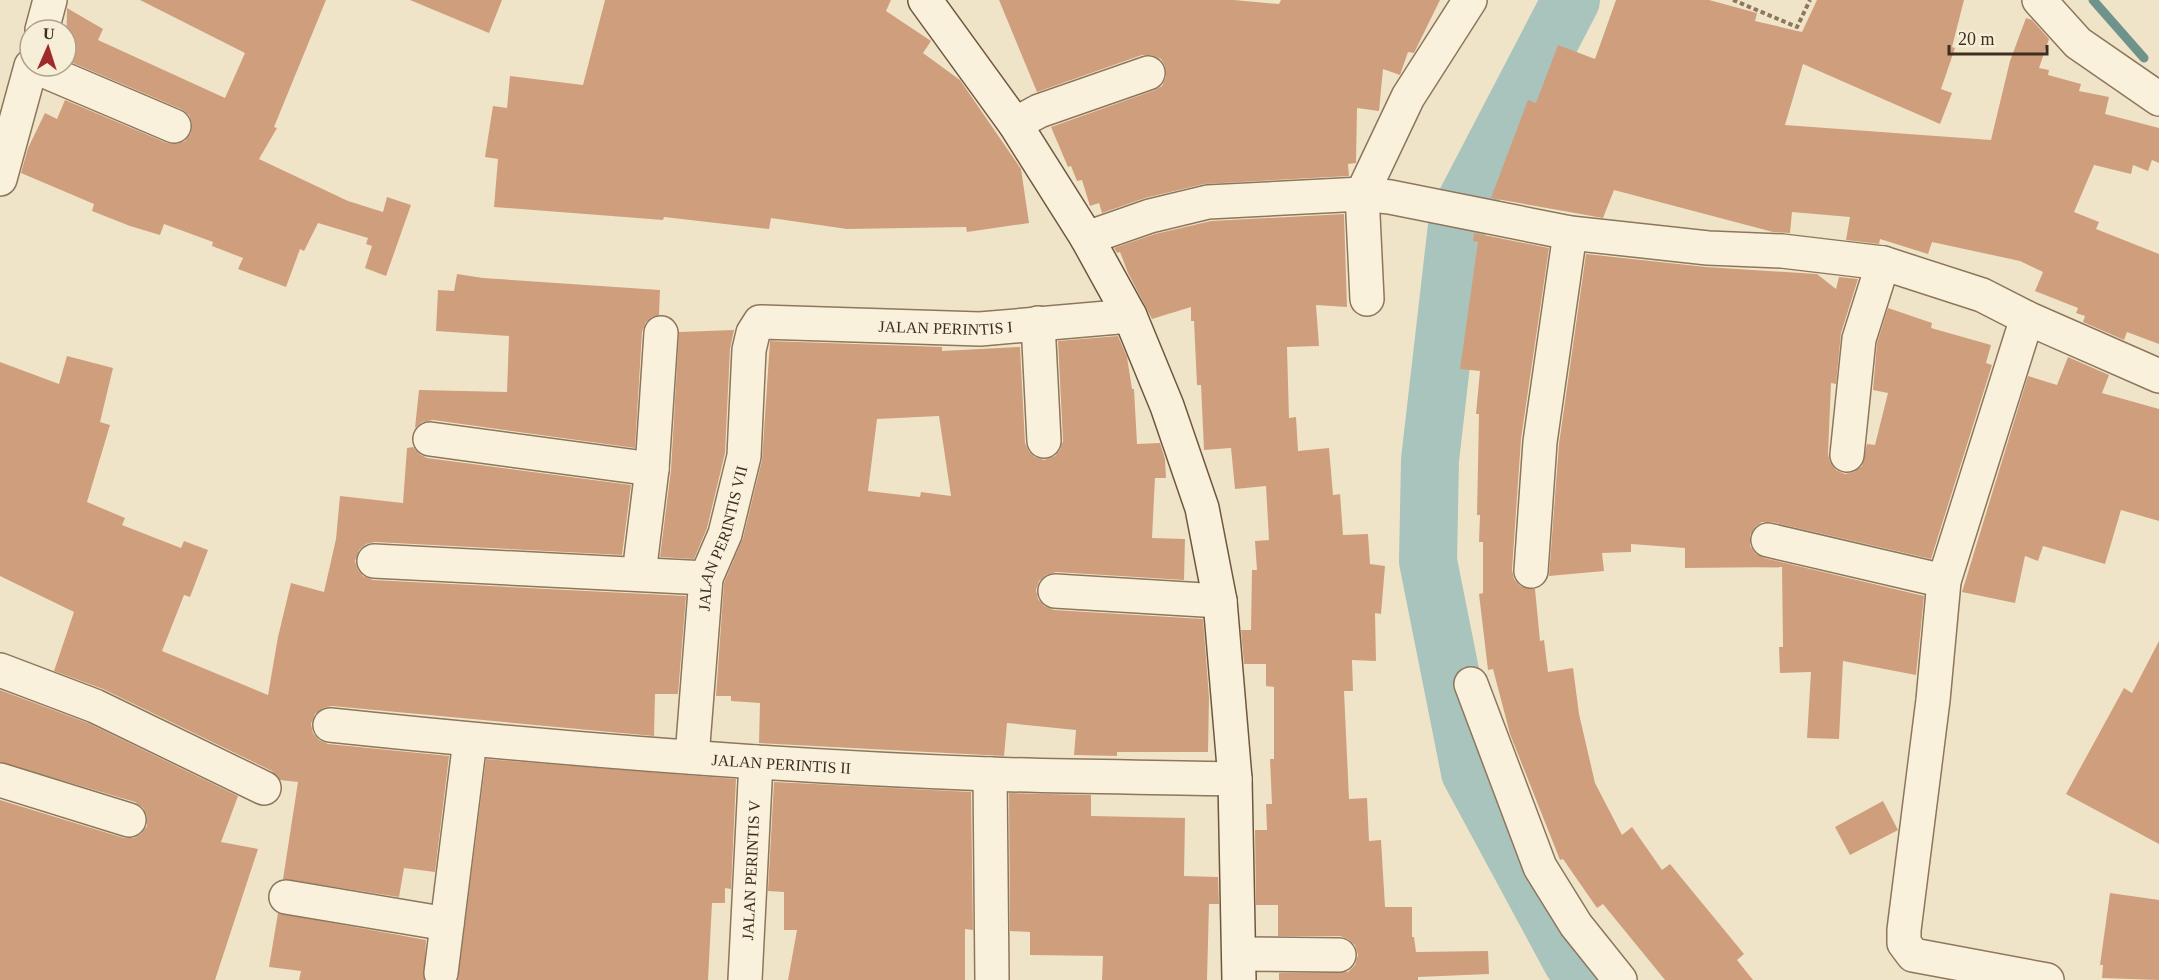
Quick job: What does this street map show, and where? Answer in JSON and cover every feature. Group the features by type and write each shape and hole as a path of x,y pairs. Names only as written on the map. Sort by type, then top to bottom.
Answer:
{"street":[{"path":"45,18 50,0"},
{"path":"925,0 1015,124 1087,238 1130,316 1167,406 1203,508 1220,601 1235,779 1239,967 1339,956"},
{"path":"2039,0 2078,43 2159,99"},
{"path":"1367,299 1376,196 1408,97 1466,1"},
{"path":"1015,124 1039,111 1148,73"},
{"path":"0,179 29,78"},
{"path":"60,78 174,126"},
{"path":"1087,238 1150,216 1208,202 1376,196 1496,216 1570,233 1708,248 1782,251 1883,263 1982,295 2027,318 2159,376"},
{"path":"1532,571 1540,442 1570,233"},
{"path":"1847,455 1859,339 1883,263"},
{"name":"JALAN PERINTIS I","path":"760,322 980,329 1130,316"},
{"path":"2027,318 1944,581 1933,700 1904,943 1912,955 2047,980"},
{"name":"JALAN PERINTIS VII","path":"692,756 706,578 725,534 744,456 749,350 753,333 760,322"},
{"path":"1038,323 1044,441"},
{"path":"639,574 652,469 661,333"},
{"path":"430,439 652,469"},
{"path":"1768,540 1944,581"},
{"path":"374,561 706,578"},
{"path":"1055,591 1220,601"},
{"path":"0,670 95,706 264,788"},
{"path":"1472,684 1540,867 1576,925 1620,980"},
{"name":"JALAN PERINTIS II","path":"330,725 470,740 756,762 990,774 1235,779"},
{"path":"441,973 470,740"},
{"name":"JALAN PERINTIS V","path":"746,980 756,762"},
{"path":"990,774 992,980"},
{"path":"0,780 129,820"},
{"path":"285,897 447,924"}],"path":[{"path":"1733,0 1797,27 1810,0"}],"building":[{"path":"140,0 326,0 274,127 277,128 259,159 348,201 383,212 387,197 411,205 386,276 365,268 372,246 366,244 368,238 318,223 304,251 300,249 286,287 238,269 243,258 212,246 213,242 164,224 160,235 130,226 92,211 94,204 21,173 28,148 45,113 57,119 65,100 167,143 177,144 185,141 191,133 192,123 189,115 181,109 78,65 78,18 67,18 67,8 103,29 98,40 225,98 245,53"},
{"path":"410,0 502,0 489,33"},
{"path":"605,0 891,0 886,11 931,41 923,53 960,80 1021,169 1029,223 967,232 966,227 847,229 771,218 769,229 664,217 663,220 494,207 498,159 485,157 493,106 507,108 510,76 583,85"},
{"path":"999,0 1234,0 1279,4 1281,0 1440,0 1414,53 1408,52 1400,75 1383,69 1379,111 1357,108 1356,163 1348,164 1349,176 1204,184 1145,198 1102,213 1099,203 1090,206 1082,180 1077,181 1071,166 1068,167 1051,127 1155,90 1162,86 1166,77 1165,66 1161,59 1152,55 1142,55 1037,92"},
{"path":"1616,0 1709,0 1757,13 1755,21 1802,32 1817,0 1964,0 1952,47 1955,48 1941,89 1952,93 1940,124 1803,64 1785,125 1991,140 2010,61 2026,18 2032,20 2049,39 2039,68 2049,70 2048,75 2081,84 2079,91 2109,97 2105,114 2159,128 2159,163 2152,160 2148,171 2133,165 2131,174 2094,165 2074,212 2099,222 2096,229 2159,254 2159,344 2127,332 2124,340 2083,322 2085,316 2076,313 2078,308 2035,291 2043,272 2020,261 1932,242 1928,254 1880,239 1879,244 1846,240 1850,217 1792,212 1790,233 1773,232 1614,190 1603,218 1491,198 1528,100 1536,103 1558,45 1595,59"},
{"path":"1344,214 1347,307 1316,305 1319,346 1287,347 1289,418 1296,417 1298,451 1329,448 1333,495 1340,494 1343,535 1368,534 1370,564 1385,566 1381,614 1375,613 1376,661 1352,660 1353,691 1344,691 1349,799 1367,798 1369,841 1381,840 1385,907 1412,907 1412,937 1414,937 1416,952 1488,951 1489,974 1418,977 1418,980 1279,980 1279,973 1348,972 1355,965 1358,955 1355,945 1340,936 1278,936 1278,905 1256,905 1255,830 1267,830 1266,804 1272,804 1270,759 1274,759 1274,687 1266,686 1266,664 1244,664 1241,630 1251,630 1252,570 1257,570 1255,541 1269,540 1266,486 1235,489 1231,448 1204,450 1201,385 1197,385 1194,321 1191,321 1191,307 1152,319 1128,273 1120,252 1117,253 1114,248 1155,234 1211,221"},
{"path":"1474,233 1549,248 1521,439 1512,570 1514,579 1520,586 1535,589 1540,641 1544,640 1548,672 1573,668 1579,714 1595,783 1622,835 1632,827 1662,870 1670,864 1744,954 1737,960 1753,980 1665,980 1603,904 1597,908 1563,859 1560,860 1510,734 1493,669 1488,670 1479,594 1483,593 1483,542 1479,542 1480,515 1477,515 1479,414 1476,414 1480,371 1460,369 1478,242 1473,241"},
{"path":"1586,254 1706,267 1817,274 1836,289 1839,277 1858,279 1841,333 1836,384 1831,383 1828,454 1836,470 1845,474 1854,472 1862,466 1867,444 1875,445 1888,393 1873,390 1877,343 1888,308 1932,323 1931,328 1991,345 1986,363 1992,365 1931,559 1772,522 1762,522 1750,535 1750,546 1756,554 1764,558 1924,596 1916,675 1843,661 1839,739 1807,738 1811,672 1780,673 1779,647 1783,647 1782,567 1685,568 1685,548 1631,544 1631,552 1602,553 1604,571 1549,576 1559,444"},
{"path":"457,274 483,278 660,290 659,315 646,322 642,332 635,448 433,420 422,422 415,428 419,390 507,392 509,336 436,331 438,290 454,291"},
{"path":"734,330 730,349 725,453 707,528 694,559 660,557 671,470 679,332"},
{"path":"1118,336 1127,357 1132,389 1134,389 1137,444 1160,443 1165,459 1166,478 1155,478 1152,538 1185,539 1184,580 1056,572 1046,575 1039,581 1036,590 1038,599 1044,606 1054,610 1203,619 1209,697 1208,752 1117,752 1117,756 1074,755 1076,730 1007,723 1004,756 759,743 760,703 731,701 731,696 716,696 724,583 743,538 762,460 770,341 942,347 942,351 1020,347 1025,443 1029,452 1044,460 1055,456 1063,441 1058,341","holes":["939,416 951,496 921,492 920,497 868,491 877,419"]},
{"path":"67,356 113,368 100,422 110,425 87,502 125,518 122,525 181,548 184,541 208,550 190,597 184,595 162,651 268,695 278,637 291,583 324,592 336,539 340,496 403,503 407,448 413,447 427,458 631,485 622,555 375,542 366,544 359,550 355,561 363,576 373,580 686,596 678,694 655,694 654,736 332,706 323,708 315,714 311,724 313,733 319,740 328,744 449,756 435,872 404,868 399,897 283,879 298,782 280,780 272,771 103,689 54,671 74,612 0,576 0,362 59,384"},
{"path":"2068,357 2109,375 2102,393 2159,409 2159,521 2121,510 2105,564 2043,546 2038,561 2025,556 2015,603 1962,592 2028,376 2057,385"},
{"path":"2159,641 2159,844 2066,794 2124,688 2132,693"},
{"path":"0,690 88,723 238,796 221,842 258,849 215,980 0,980 0,800 124,838 134,838 141,834 147,826 147,816 143,808 135,802 0,762"},
{"path":"486,759 736,779 731,889 725,888 725,903 712,903 708,980 458,980"},
{"path":"774,782 971,792 973,930 965,929 965,980 788,980 797,930 784,930 784,892 768,891"},
{"path":"1009,793 1091,795 1091,816 1185,818 1184,876 1218,877 1219,904 1209,904 1207,980 1102,980 1103,956 1030,955 1030,932 1010,931"},
{"path":"1883,801 1898,830 1850,855 1835,827"},
{"path":"2110,893 2159,900 2159,980 2102,978 2103,965 2100,965"},
{"path":"278,913 426,940 424,980 299,980 301,971 269,967"}],"waterway":[{"path":"1571,0 1458,217 1430,460 1428,561 1470,772 1572,961 1593,980"},
{"path":"2093,0 2144,58"}]}
